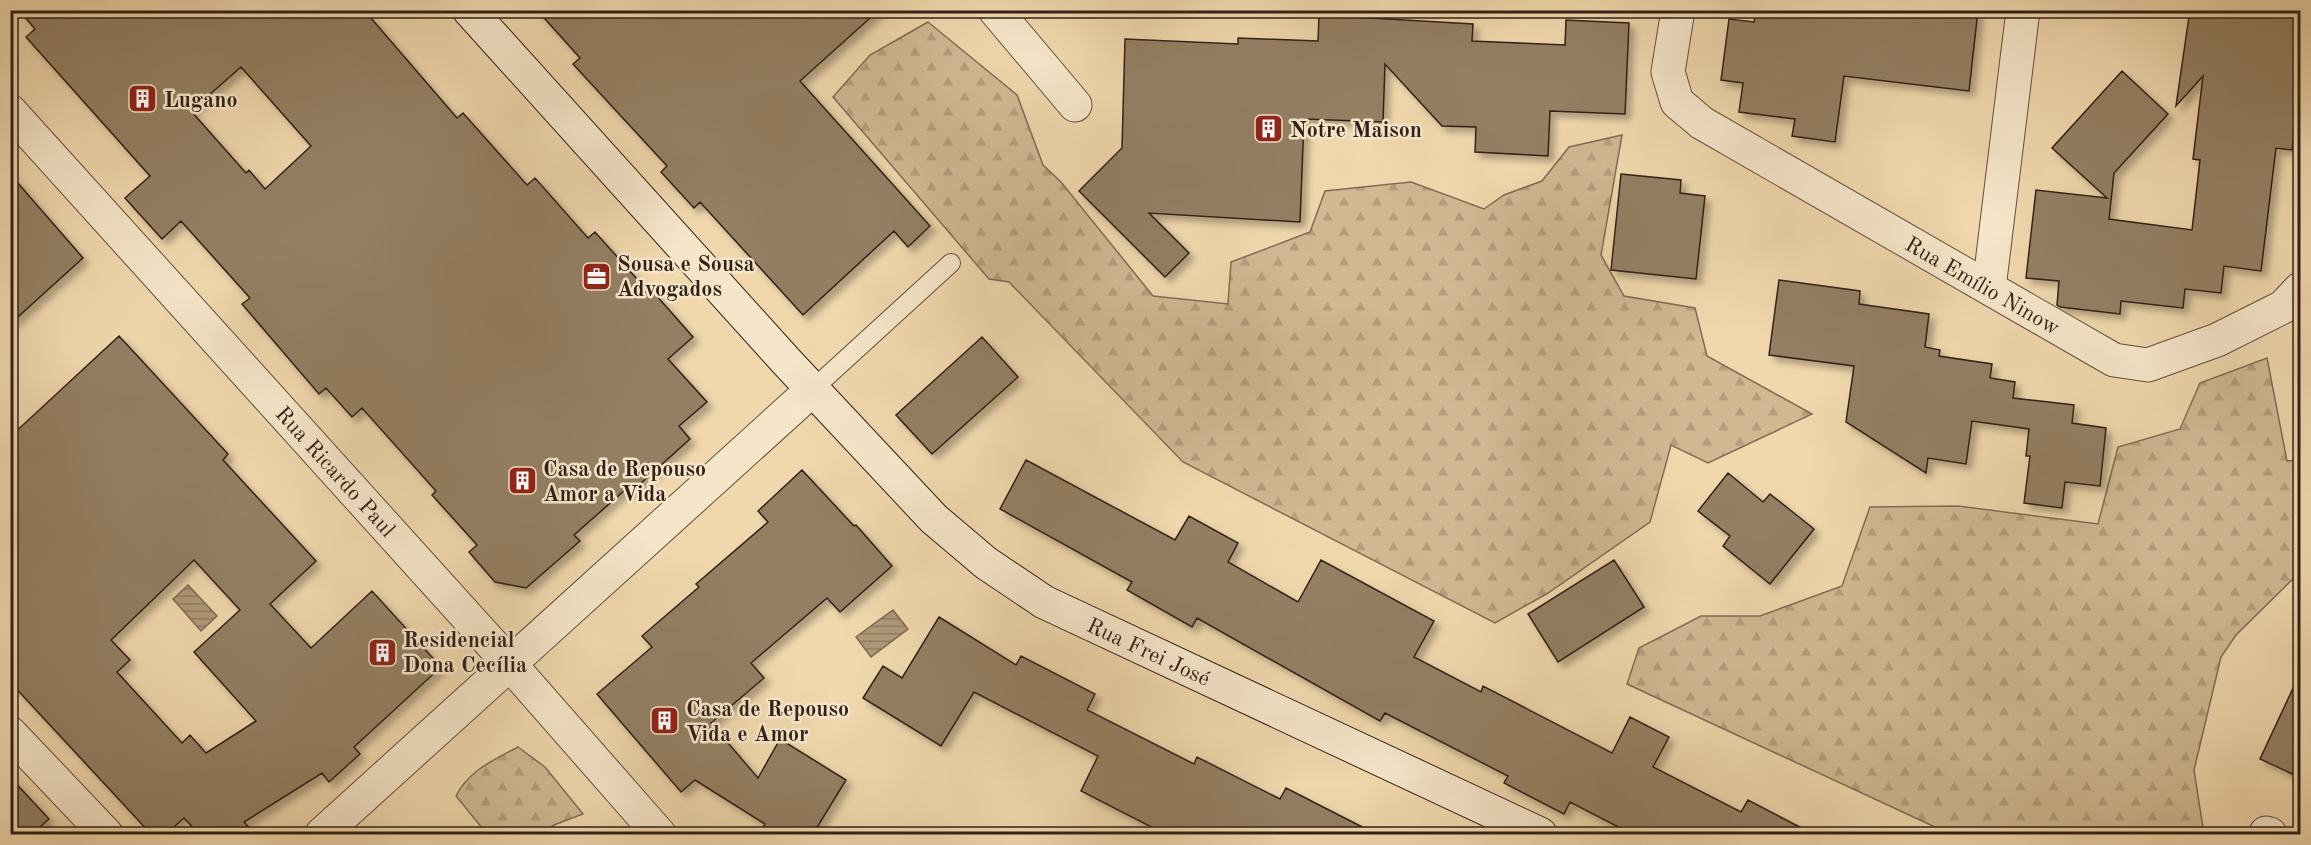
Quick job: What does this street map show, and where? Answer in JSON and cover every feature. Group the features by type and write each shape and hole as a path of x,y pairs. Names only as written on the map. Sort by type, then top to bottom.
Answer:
{"street":[{"name":"Rua Frei José","path":"469,10 812,390 934,519 986,563 1044,602 1540,834"},
{"path":"994,10 1074,105"},
{"name":"Rua Emílio Ninow","path":"1678,10 1668,72 1677,102 1702,123 2114,360 2148,365 2217,340 2283,307 2301,289"},
{"path":"1989,288 2023,10"},
{"name":"Rua Ricardo Paul","path":"10,111 509,663 659,834"},
{"path":"322,834 812,390"},
{"path":"10,733 106,834"}],"lane":[{"path":"812,390 951,263"}],"green space":[{"path":"928,22 1017,95 1043,165 1061,182 1153,296 1228,304 1231,262 1310,232 1325,191 1411,182 1484,209 1504,195 1542,181 1569,147 1622,135 1601,255 1624,296 1695,308 1707,356 1812,414 1708,463 1671,445 1650,522 1548,593 1495,623 1183,462 1009,282 989,279 833,97 870,55"},
{"path":"2267,358 2287,461 2300,460 2300,572 2236,635 2221,657 2194,770 2204,834 1950,834 1627,684 1639,648 1701,616 1760,616 1842,586 1870,507 1958,506 2098,524 2118,447 2180,429 2200,383"},
{"path":"518,747 545,767 583,814 554,825 540,834 487,834 456,796 475,772"}],"shaded area":[{"path":"188,585 217,616 201,631 173,599"},
{"path":"893,610 908,629 871,657 856,637"}],"building":[{"path":"19,10 364,10 457,118 463,113 527,185 535,178 588,238 595,232 645,288 648,286 693,337 668,359 707,402 679,426 690,439 629,494 625,490 574,535 580,541 526,588 495,582 469,552 477,545 432,495 436,491 362,408 352,417 326,388 319,394 242,304 250,298 181,221 162,239 125,198 150,176 26,37 35,29","holes":["241,67 311,146 265,189 249,170 246,173 191,111"]},
{"path":"537,10 879,10 800,81 930,226 908,247 894,231 803,315 700,202 694,208 661,172 667,166 573,64 580,58"},
{"path":"1756,10 1978,10 1969,91 1844,76 1835,142 1792,136 1795,119 1739,112 1743,83 1721,80 1729,19 1754,22"},
{"path":"2190,10 2301,10 2301,60 2295,98 2298,98 2292,150 2276,148 2261,271 2224,266 2221,293 2185,289 2183,308 2121,301 2120,314 2060,307 2057,305 2059,281 2026,278 2036,190 2107,198 2052,148 2122,71 2168,114 2114,173 2109,219 2192,230 2200,160 2193,159 2203,76 2176,106"},
{"path":"1319,15 1473,24 1472,41 1565,45 1566,20 1629,23 1625,114 1550,111 1548,156 1475,152 1476,127 1442,126 1385,64 1383,122 1304,119 1300,222 1149,213 1189,253 1165,277 1079,191 1122,148 1125,39 1238,44 1238,38 1318,41"},
{"path":"10,174 83,258 10,324"},
{"path":"1621,174 1681,180 1680,193 1705,196 1696,279 1611,270"},
{"path":"1779,280 1860,291 1859,304 1929,314 1925,347 1940,350 1939,356 1992,364 1990,378 2015,382 2013,398 2074,405 2072,423 2106,428 2100,486 2065,482 2062,508 2024,503 2030,456 2026,456 2029,429 1972,421 1966,464 1928,458 1926,473 1846,422 1854,366 1769,355"},
{"path":"119,336 228,454 223,460 316,561 270,604 311,648 372,591 441,667 354,747 360,754 329,782 322,773 244,822 255,834 199,834 184,818 166,834 151,834 10,682 10,437","holes":["194,560 240,610 194,652 256,721 206,753 190,735 182,743 117,672 130,660 111,640"]},
{"path":"982,337 1018,377 932,454 896,415"},
{"path":"1026,460 1175,540 1189,516 1238,543 1228,562 1298,602 1321,560 1434,621 1414,657 1481,692 1483,686 1612,753 1630,717 1669,737 1653,767 1741,812 1748,800 1813,834 1632,834 1570,802 1564,814 1504,783 1508,776 1385,713 1380,721 1197,618 1192,627 1127,590 1132,582 1000,509"},
{"path":"802,470 892,566 840,612 827,598 751,663 764,678 711,723 758,778 780,739 846,780 813,834 758,834 765,824 695,780 681,792 597,694 652,647 642,636 699,587 696,584 768,522 758,511"},
{"path":"1728,473 1763,502 1770,494 1814,529 1770,584 1723,546 1730,536 1698,511"},
{"path":"1614,560 1644,607 1558,662 1528,614"},
{"path":"939,617 1016,665 1021,656 1095,694 1087,710 1194,764 1197,757 1280,799 1286,788 1376,834 1165,834 1081,791 1098,756 974,692 941,746 863,698 883,666 902,678"},
{"path":"2301,671 2301,778 2260,759"},
{"path":"10,777 49,819 32,834 10,834"}],"place":[{"name":"Lugano","path":"143,99"},
{"name":"Notre Maison","path":"1269,129"},
{"name":"Sousa e Sousa Advogados","path":"596,276"},
{"name":"Casa de Repouso Amor a Vida","path":"522,481"},
{"name":"Residencial Dona Cecília","path":"382,652"},
{"name":"Casa de Repouso Vida e Amor","path":"665,721"}]}
